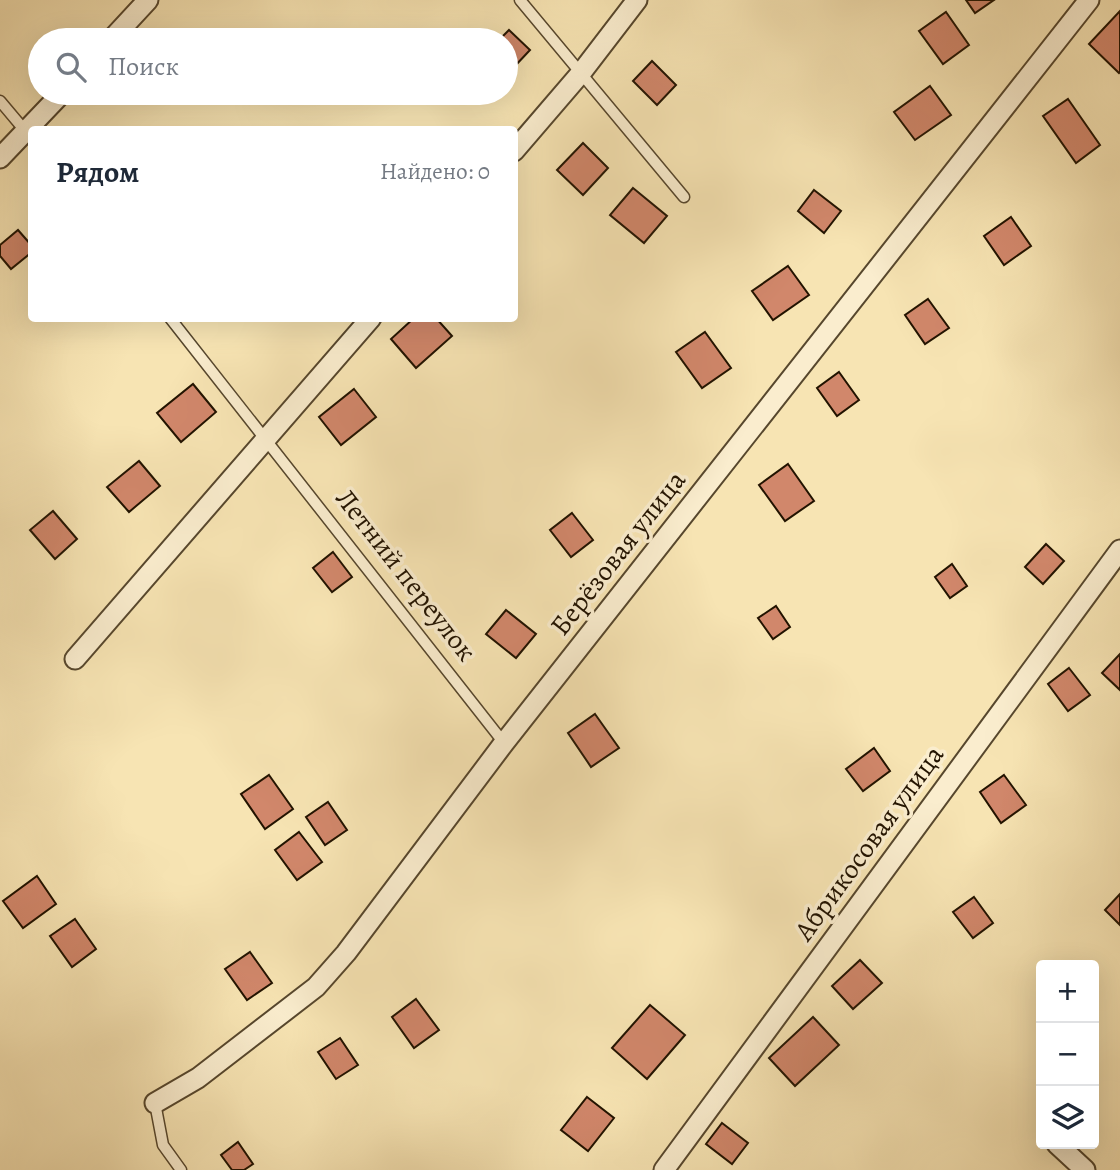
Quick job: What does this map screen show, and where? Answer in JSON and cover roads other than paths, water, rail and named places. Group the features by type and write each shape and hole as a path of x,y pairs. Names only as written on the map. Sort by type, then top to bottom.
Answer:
{"street":[{"path":"122,28 148,0"},
{"path":"518,146 596,55 637,0"},
{"name":"Берёзовая улица","path":"155,1103 198,1078 316,987 346,953 504,743 1089,0"},
{"path":"36,126 53,105"},
{"path":"0,158 28,136"},
{"path":"75,659 368,322"},
{"name":"Абрикосовая улица","path":"664,1170 1120,550"},
{"path":"1062,1149 1085,1170"}],"lane":[{"path":"520,0 684,197"},
{"path":"0,101 28,134"},
{"name":"Летний переулок","path":"173,322 504,743"},
{"path":"155,1103 163,1144 181,1170"}]}
